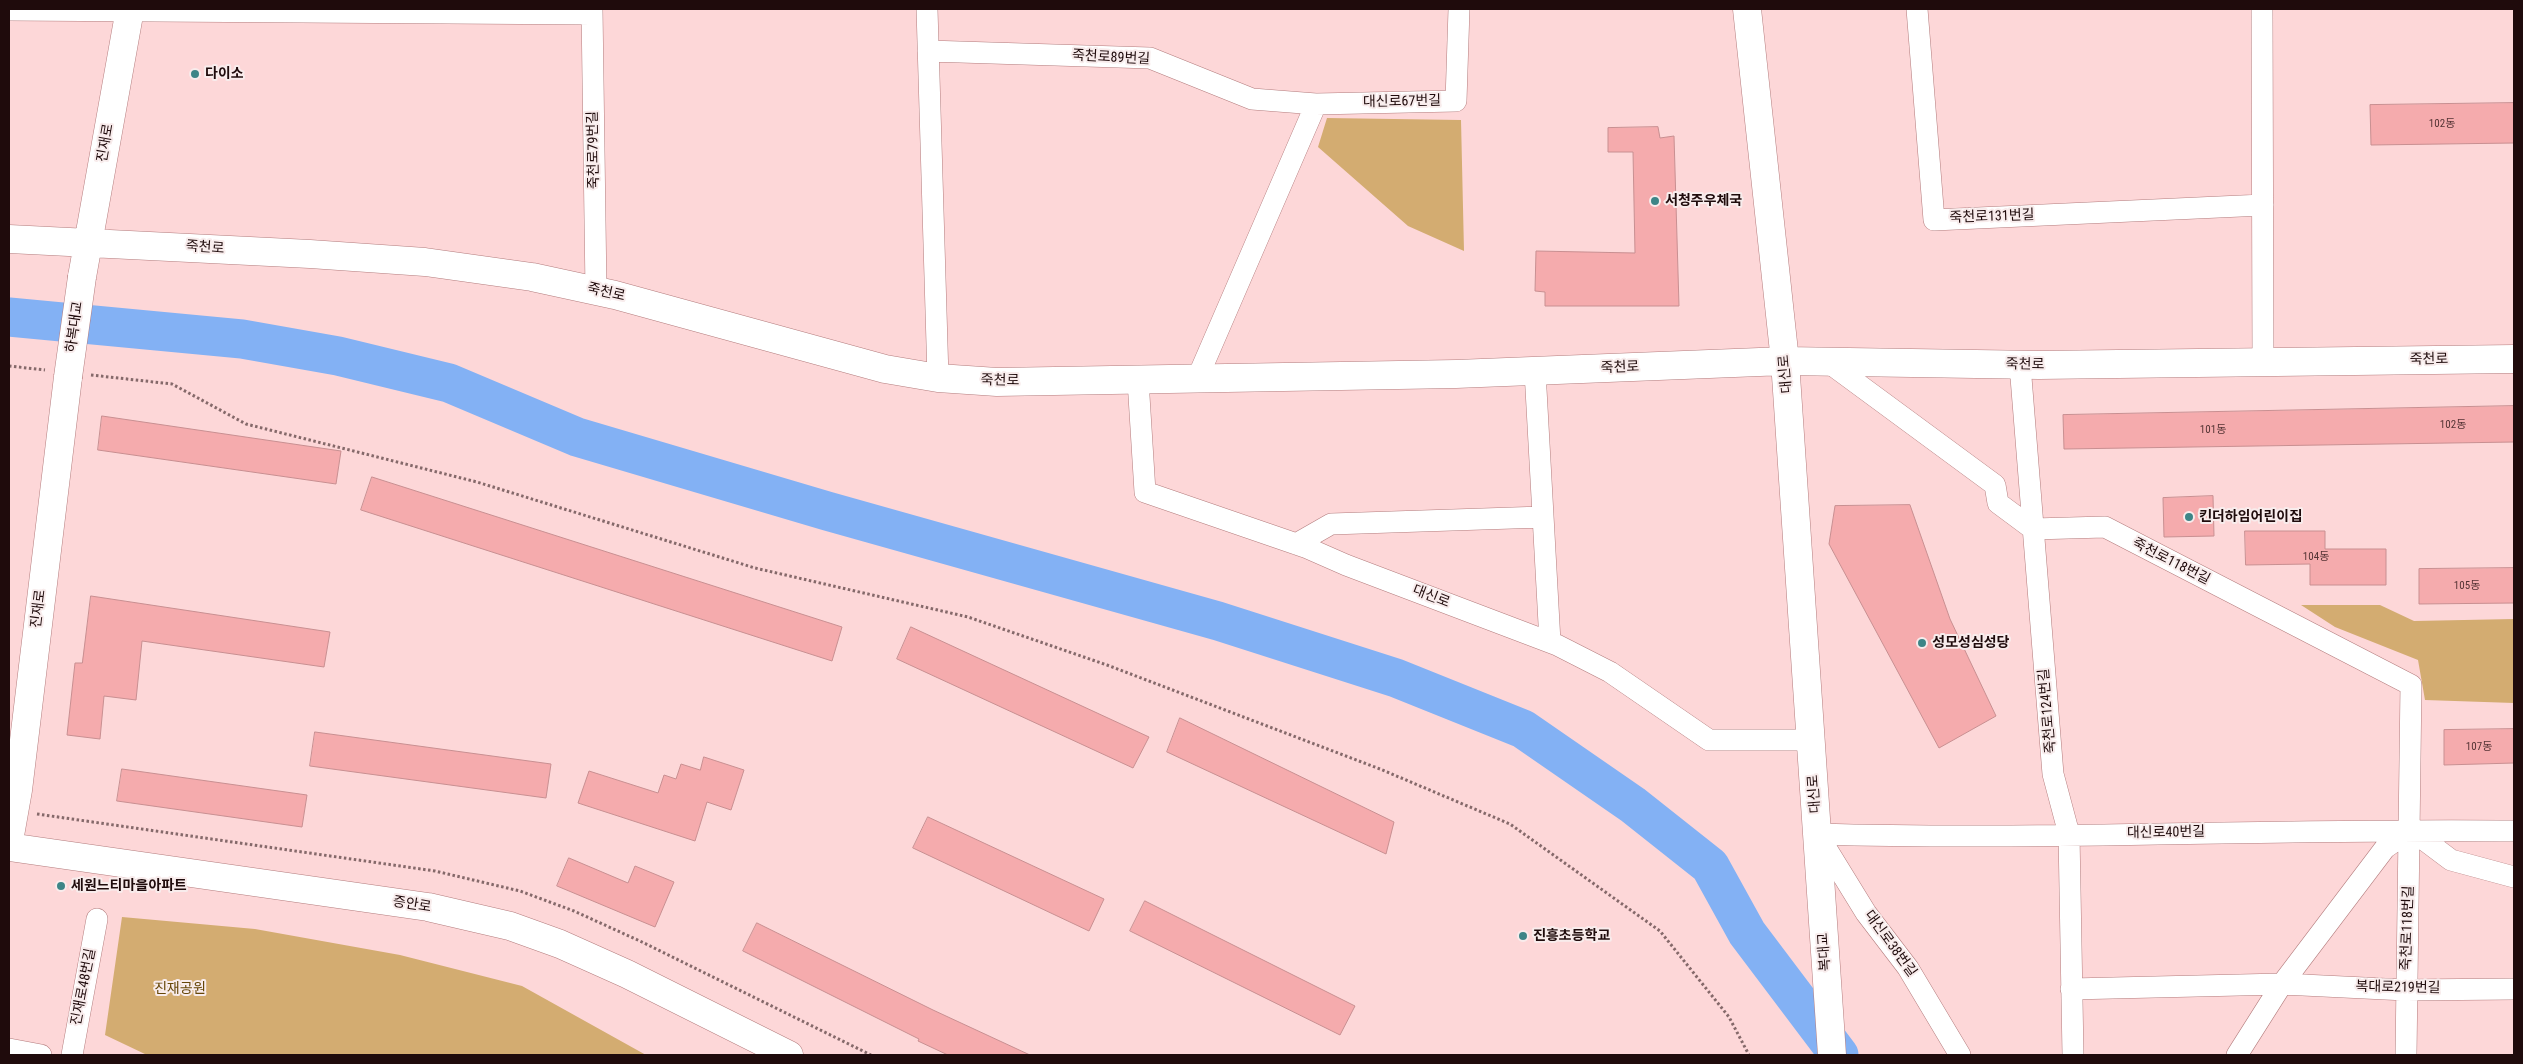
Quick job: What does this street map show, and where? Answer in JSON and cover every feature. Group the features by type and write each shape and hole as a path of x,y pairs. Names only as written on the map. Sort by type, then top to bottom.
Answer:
{"street":[{"name":"진재로","path":"82,277 130,9"},
{"path":"927,9 938,378"},
{"name":"대신로67번길","path":"1316,104 1456,101 1459,9"},
{"name":"대신로","path":"1747,9 1785,362 1818,841"},
{"name":"죽천로131번길","path":"1917,9 1934,220 2263,206"},
{"path":"2262,9 2263,362"},
{"path":"9,10 592,11"},
{"name":"죽천로79번길","path":"592,11 596,291"},
{"name":"죽천로89번길","path":"928,51 1150,58 1252,99 1316,104"},
{"path":"1197,378 1316,104"},
{"name":"죽천로","path":"9,239 174,246 425,262 532,277 596,291 885,369 938,378 997,382 1535,371 1785,362 2020,365 2514,359"},
{"name":"하복대교","path":"67,374 82,277"},
{"path":"1828,362 1995,485 1998,503 2033,529"},
{"name":"죽천로124번길","path":"2020,365 2053,774 2069,834 2073,1055"},
{"path":"1535,371 1550,642"},
{"name":"진재로","path":"9,841 18,790 67,374"},
{"name":"대신로","path":"1138,380 1145,492 1296,544 1550,642 1610,672 1709,740 1811,740"},
{"path":"1296,544 1330,524 1543,517"},
{"name":"죽천로118번길","path":"2033,529 2105,527 2412,685 2406,1055"},
{"path":"2237,1055 2282,984 2385,848 2411,830 2451,860 2514,877"},
{"name":"대신로40번길","path":"1818,841 2069,834 2411,830 2514,832"},
{"name":"복대교","path":"1818,841 1832,1055"},
{"name":"대신로38번길","path":"1818,841 1866,913 1908,968 1960,1055"},
{"name":"증안로","path":"9,847 428,907 510,926 560,944 627,974 789,1055"},
{"name":"진재로48번길","path":"72,1055 97,919"},
{"name":"복대로219번길","path":"2071,989 2282,984 2406,990 2514,988"},
{"path":"9,1049 41,1055"}],"path":[{"path":"9,366 67,374 172,384 246,424 477,482 755,568 968,617 1107,665 1380,769 1510,824 1660,930 1729,1017 1749,1055"}],"green space":[{"path":"1327,118 1461,120 1464,251 1408,226 1318,147"},
{"path":"2301,605 2380,605 2414,621 2514,619 2514,703 2425,700 2418,660 2335,627"},
{"name":"진재공원","path":"122,917 255,929 400,955 522,986 646,1055 147,1055 105,1035"}],"building":[{"path":"2514,103 2514,143 2371,145 2370,105"},
{"name":"서청주우체국","path":"1658,127 1660,138 1674,136 1679,306 1545,306 1545,292 1535,291 1536,251 1635,253 1633,152 1608,152 1608,128"},
{"path":"2514,406 2514,442 2064,449 2063,415"},
{"path":"102,416 341,451 336,484 98,450"},
{"path":"372,477 842,627 832,661 361,510"},
{"name":"킨더하임어린이집","path":"2213,496 2214,536 2164,537 2163,498"},
{"name":"성모성심성당","path":"1910,505 1950,619 1996,716 1939,748 1829,544 1835,506"},
{"path":"2245,531 2325,531 2325,549 2386,549 2386,585 2310,585 2310,564 2246,565"},
{"path":"2514,568 2514,603 2419,604 2419,569"},
{"path":"91,596 330,632 324,667 142,641 136,700 104,696 100,739 67,735 75,663 82,663"},
{"path":"911,627 1149,737 1133,768 897,659"},
{"path":"1180,718 1394,822 1386,854 1167,752"},
{"path":"2514,729 2514,763 2444,765 2444,730"},
{"path":"315,732 551,764 546,798 310,766"},
{"path":"704,757 744,770 731,810 707,802 695,841 578,803 589,771 658,793 664,775 676,779 681,764 700,770"},
{"path":"122,769 307,795 302,827 117,801"},
{"path":"928,817 1104,899 1089,931 913,848"},
{"path":"569,858 628,883 635,866 674,882 655,927 557,886"},
{"path":"1145,901 1355,1006 1340,1035 1130,931"},
{"path":"757,923 933,1010 1030,1055 948,1055 918,1041 919,1039 743,951"}],"waterway":[{"path":"9,317 242,339 338,356 449,383 577,437 827,511 1218,621 1396,678 1523,729 1633,805 1710,866 1747,933 1839,1055"}],"place":[{"name":"다이소","path":"195,74"},
{"name":"서청주우체국","path":"1655,201"},
{"name":"킨더하임어린이집","path":"2189,517"},
{"name":"성모성심성당","path":"1922,643"},
{"name":"세원느티마을아파트","path":"61,886"},
{"name":"진흥초등학교","path":"1523,936"}]}
